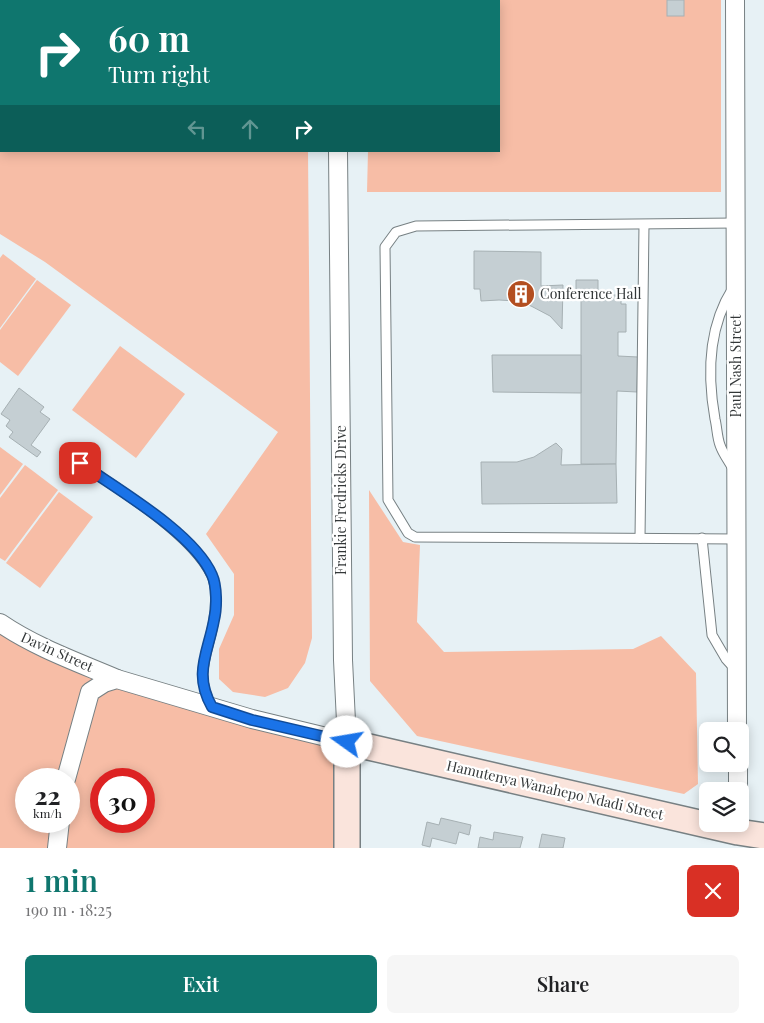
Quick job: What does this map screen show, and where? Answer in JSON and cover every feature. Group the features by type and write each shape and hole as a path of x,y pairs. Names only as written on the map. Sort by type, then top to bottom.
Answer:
{"street":[{"name":"Paul Nash Street","path":"735,0 737,722"},
{"name":"Frankie Fredricks Drive","path":"338,152 343,660 347,742 347,848"},
{"name":"Davin Street","path":"0,622 16,634 117,679 252,720 347,742"},
{"path":"69,768 90,692 104,683 117,679"},
{"name":"Hamutenya Wanahepo Ndadi Street","path":"347,742 699,819"},
{"name":"Hamutenya Wanahepo Ndadi Street","path":"749,831 764,836"},
{"path":"57,848 59,833"}],"lane":[{"path":"736,223 416,226 396,232 385,247 388,500 408,533 415,537 737,538"},
{"path":"640,538 644,225"},
{"path":"736,284 726,298 712,342 710,390 720,444 736,476"},
{"path":"65,453 182,536 203,559 213,576 215,618 202,671 204,692 212,707"},
{"path":"702,538 712,635 726,659 737,672"}],"shaded area":[{"path":"500,0 721,0 721,192 367,192 368,152 500,152"},
{"path":"0,152 308,152 312,638 305,663 288,688 265,697 233,692 219,679 219,649 234,615 234,574 206,534 278,432 45,262 0,234"},
{"path":"3,254 36,279 0,328 0,258"},
{"path":"37,280 71,305 18,376 0,362 0,330"},
{"path":"120,346 185,394 136,458 72,410"},
{"path":"0,447 23,464 0,495"},
{"path":"25,465 58,490 5,561 0,558 0,498"},
{"path":"369,490 403,542 420,545 417,622 444,652 633,649 661,636 696,673 698,784 684,794 417,736 370,681"},
{"path":"59,492 93,517 40,588 6,563"},
{"path":"16,634 45,648 347,742 347,848 0,848 0,635"}],"building":[{"path":"667,0 684,0 684,16 667,16"},
{"name":"Conference Hall","path":"474,251 541,252 541,286 563,285 562,329 550,316 531,306 516,301 481,301 480,289 474,289"},
{"path":"576,280 598,280 598,295 621,295 621,304 626,304 626,332 618,332 618,356 638,357 637,392 617,391 616,464 581,464 581,299 576,299"},
{"path":"492,355 581,355 581,393 493,392"},
{"path":"19,388 44,407 40,412 50,419 31,445 41,452 37,457 9,437 13,432 6,426 10,420 1,414"},
{"path":"556,443 562,449 561,465 616,464 617,503 482,504 481,462 517,462 534,457"},
{"path":"441,818 471,825 469,835 459,832 456,844 432,838 430,847 422,845 427,822 439,825"},
{"path":"494,832 523,837 520,848 478,848 480,837 493,840"},
{"path":"542,834 565,838 563,848 539,848"}],"place":[{"name":"Conference Hall","path":"521,294"}],"route":[{"path":"80,463 182,536 203,559 213,576 215,618 202,671 204,692 212,707 252,720 347,742"}]}
